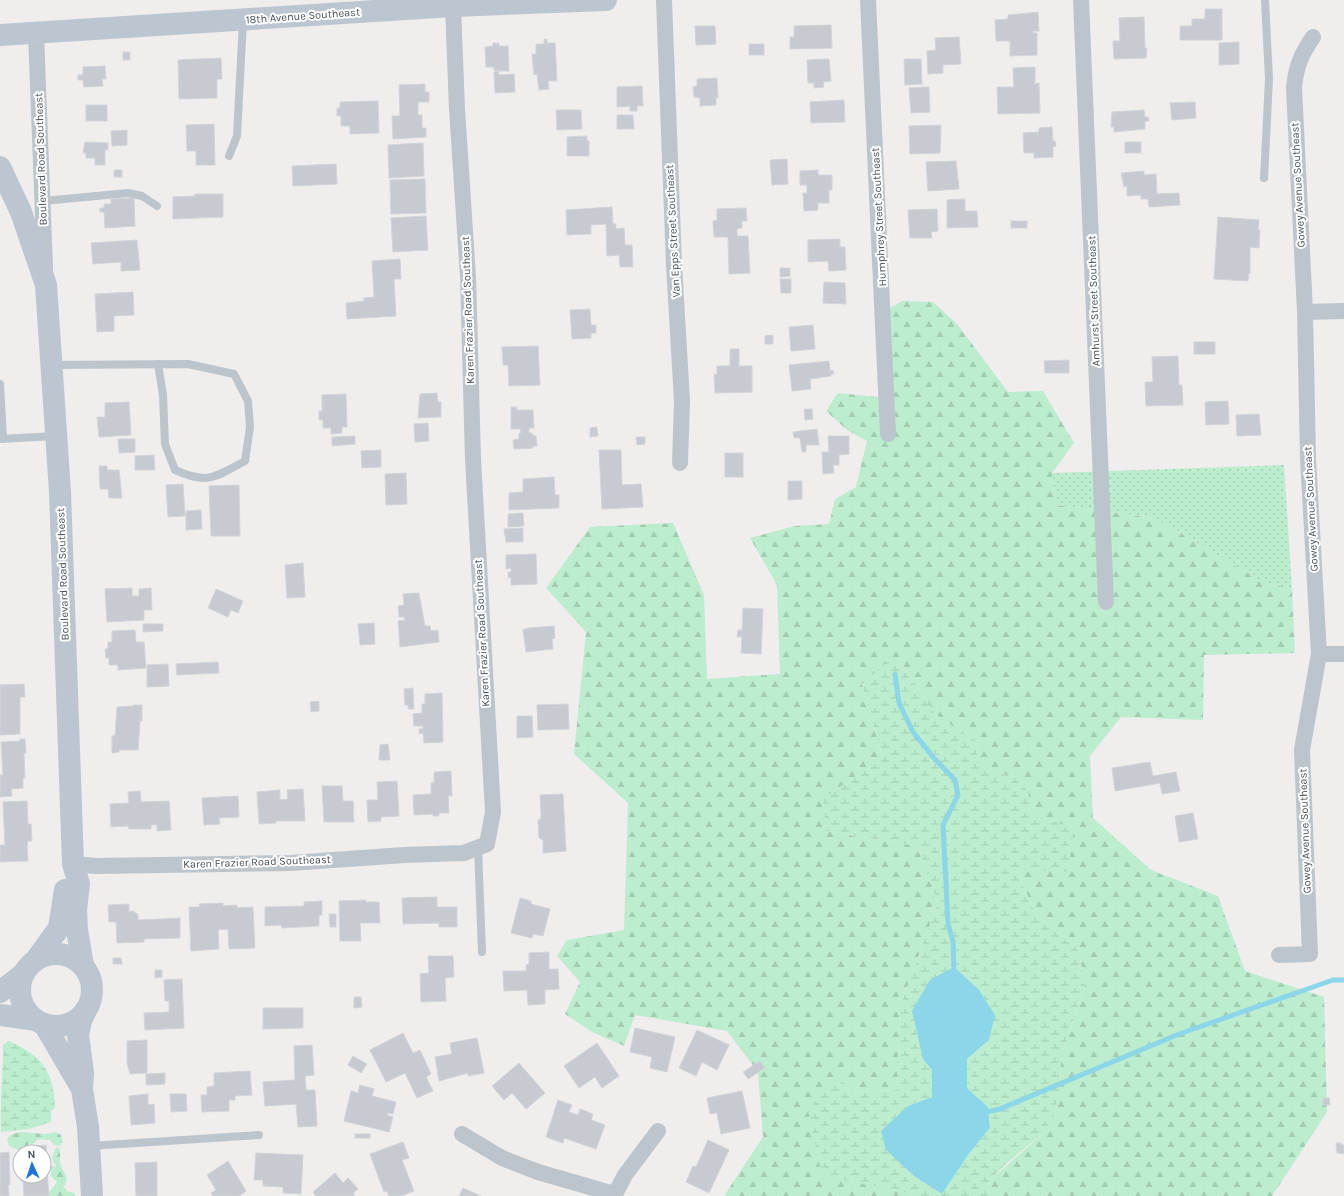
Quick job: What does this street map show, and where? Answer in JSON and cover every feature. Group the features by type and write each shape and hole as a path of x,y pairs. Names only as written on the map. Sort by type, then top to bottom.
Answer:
{"street":[{"name":"18th Avenue Southeast","path":"0,35 36,34 453,6 606,0"},
{"name":"Van Epps Street Southeast","path":"664,0 674,265 682,401 680,463"},
{"name":"Humphrey Street Southeast","path":"868,0 888,434"},
{"name":"Amhurst Street Southeast","path":"1081,0 1106,602"},
{"name":"Karen Frazier Road Southeast","path":"73,864 96,866 291,863 404,855 464,853 487,844 493,812 473,459 468,277 457,109 453,6"},
{"name":"Boulevard Road Southeast","path":"36,34 46,285 60,492 73,864 79,884 76,910 77,930 83,965"},
{"name":"Gowey Avenue Southeast","path":"1279,955 1310,954 1302,750 1319,654 1309,467 1305,312 1294,88 1295,70 1303,53 1313,38"},
{"name":"Boulevard Road Southeast","path":"0,167 21,212 46,285"},
{"path":"1305,312 1344,311"},
{"path":"1319,654 1344,654"},
{"name":"Boulevard Road Southeast","path":"38,957 59,928 65,890 73,864"},
{"path":"0,992 22,975 29,965 38,957 50,954 62,954 73,958 83,965 89,975 92,987 91,999 81,1021 78,1035 83,1073 82,1089 89,1146 92,1196"},
{"path":"22,975 19,987 20,998 25,1010 40,1022 82,1089"},
{"path":"0,1015 56,1026 67,1024 78,1019 86,1010"},
{"path":"462,1134 502,1158 538,1172 614,1195 625,1175 658,1131"}],"lane":[{"path":"1264,0 1269,79 1264,178"},
{"path":"229,156 237,136 243,20"},
{"path":"43,201 128,193 142,196 157,206"},
{"path":"52,365 158,364 188,364 234,374 248,401 250,427 244,461 215,477 193,478 175,470 166,444 163,395 158,364"},
{"path":"0,384 1,439 56,436"},
{"path":"478,848 482,952"},
{"path":"89,1146 259,1135"}],"green space":[{"path":"902,301 933,302 957,324 1008,392 1043,391 1074,443 1052,473 1056,505 1154,518 1265,583 1292,589 1295,653 1204,655 1203,720 1121,717 1090,756 1093,818 1151,870 1218,896 1245,971 1324,997 1327,1112 1272,1196 988,1196 990,1180 1046,1131 1060,1094 1061,1057 1085,986 1078,948 1036,915 1016,869 1031,814 1028,792 1014,776 978,770 976,741 936,715 903,665 862,684 883,759 823,798 826,831 917,846 938,903 900,1006 897,1090 855,1093 910,1196 724,1196 763,1137 758,1072 727,1031 635,1015 624,1046 592,1032 565,1014 580,982 557,956 567,940 624,930 628,803 574,754 586,632 546,588 590,527 673,523 704,595 707,679 780,674 777,585 750,538 795,526 829,524 835,499 856,487 867,441 847,430 826,411 838,393 887,398 883,312"},
{"path":"1284,465 1292,589 1265,583 1154,518 1056,505 1052,473"},
{"path":"891,658 903,665 936,715 976,741 979,770 1014,776 1028,792 1031,814 1074,828 1068,872 1016,869 1036,915 1078,948 1085,986 1061,1057 1060,1094 1046,1131 1007,1163 990,1180 988,1196 910,1196 908,1193 822,1176 808,1110 838,1077 855,1093 897,1090 900,1006 938,903 917,846 826,831 823,798 883,759 862,684","holes":["989,1040 967,1059 967,1088 988,1107 990,1128 968,1155 942,1194 914,1176 886,1150 908,1106 932,1097 932,1070"]},
{"path":"9,1041 30,1053 44,1066 49,1074 52,1084 55,1108 51,1111 51,1122 29,1129 1,1132 3,1045"},
{"path":"20,1132 47,1134 55,1132 61,1135 63,1142 60,1146 54,1145 50,1140 38,1139 33,1144 12,1144 12,1147 9,1146 7,1140 10,1135"},
{"path":"56,1147 60,1149 60,1163 67,1179 64,1187 67,1191 74,1193 75,1196 30,1196 50,1191 57,1182 52,1177 52,1166 56,1167 52,1158"}],"water":[{"path":"954,967 979,990 995,1015 989,1040 967,1059 967,1088 988,1107 990,1128 968,1155 942,1194 914,1176 886,1150 881,1131 908,1106 932,1097 932,1070 923,1059 912,1011 930,980"}],"building":[{"path":"1205,9 1222,9 1222,40 1180,40 1180,26 1192,26 1192,19 1205,19"},
{"path":"1038,12 1039,31 1033,31 1033,33 1037,33 1037,55 1010,56 1010,41 996,41 995,20 1008,19 1008,15"},
{"path":"1144,17 1145,48 1147,48 1146,58 1114,59 1113,41 1120,41 1119,18"},
{"path":"831,25 832,48 790,49 790,37 794,37 794,26"},
{"path":"695,26 715,26 716,44 696,45"},
{"path":"959,37 961,64 943,65 943,73 928,74 927,51 936,50 935,38"},
{"path":"544,39 547,39 547,43 555,43 557,81 548,81 549,89 539,90 537,74 534,75 532,54 536,54 536,44 544,44"},
{"path":"1239,42 1239,64 1219,65 1219,43"},
{"path":"493,43 499,43 499,46 508,46 509,71 498,71 494,70 494,67 486,67 485,47 493,46"},
{"path":"749,44 764,44 764,55 749,55"},
{"path":"123,52 130,52 130,60 123,60"},
{"path":"221,58 222,79 217,79 217,98 179,99 178,60"},
{"path":"829,59 831,81 823,82 824,87 814,88 814,83 808,83 807,60"},
{"path":"904,59 921,59 922,84 905,85"},
{"path":"105,66 106,79 102,79 103,86 84,87 83,80 78,80 78,75 83,75 83,67"},
{"path":"1035,67 1035,84 1039,83 1040,113 998,114 997,87 1014,87 1013,68"},
{"path":"498,71 499,75 514,74 515,92 495,93 494,72"},
{"path":"717,78 718,98 716,97 716,105 700,106 700,98 694,97 693,87 697,86 697,79"},
{"path":"425,84 425,92 429,92 429,102 418,102 418,115 422,115 422,128 426,128 426,137 393,139 392,116 400,116 399,85"},
{"path":"642,86 643,106 637,106 637,111 630,111 630,106 617,107 617,87"},
{"path":"929,87 930,112 911,113 909,88"},
{"path":"844,100 845,122 811,123 810,102"},
{"path":"378,101 379,133 350,134 350,126 341,126 341,116 337,116 337,108 340,108 340,102"},
{"path":"1195,102 1196,118 1172,120 1170,103"},
{"path":"86,105 107,105 107,121 86,121"},
{"path":"556,110 581,110 582,129 557,130"},
{"path":"1144,110 1145,117 1148,117 1149,121 1145,121 1145,129 1114,132 1114,127 1111,127 1112,112"},
{"path":"617,115 633,115 634,129 617,129"},
{"path":"214,124 215,165 196,165 196,151 187,151 186,125"},
{"path":"941,125 940,153 910,154 909,126"},
{"path":"1052,127 1053,141 1055,141 1056,146 1053,147 1053,157 1034,158 1034,153 1024,153 1023,133 1039,132 1039,128"},
{"path":"127,130 127,145 112,146 111,131"},
{"path":"587,136 587,141 589,141 589,156 567,156 567,137"},
{"path":"85,142 108,143 108,150 105,150 105,165 95,165 95,158 86,158 86,153 83,153"},
{"path":"1125,142 1141,142 1141,153 1125,153"},
{"path":"423,143 424,176 389,178 388,145"},
{"path":"787,159 788,184 772,185 770,160"},
{"path":"956,161 959,189 928,191 926,162"},
{"path":"336,164 337,184 293,186 292,166"},
{"path":"114,170 122,170 122,177 114,177"},
{"path":"818,170 818,175 832,175 832,190 829,190 829,203 818,203 818,210 804,211 803,193 807,193 807,185 800,185 800,171"},
{"path":"1144,171 1144,175 1156,174 1157,194 1179,193 1180,205 1149,207 1148,199 1141,199 1141,195 1127,196 1127,186 1124,187 1121,173"},
{"path":"425,179 426,213 391,214 390,180"},
{"path":"195,194 223,194 223,217 173,219 173,197 195,196"},
{"path":"134,198 135,226 105,228 104,212 100,212 100,208 104,208 104,204 111,204 111,199"},
{"path":"965,199 965,211 977,211 978,227 947,228 947,200"},
{"path":"612,207 613,224 616,224 616,229 624,228 625,245 632,245 633,267 620,267 619,255 607,256 606,224 591,225 591,234 567,235 566,210"},
{"path":"746,208 747,221 742,221 742,228 737,229 737,236 748,236 750,273 729,274 728,237 714,237 713,221 717,220 717,209"},
{"path":"937,209 938,231 931,232 932,238 910,238 908,210"},
{"path":"426,216 428,250 393,252 391,218"},
{"path":"1218,217 1259,220 1259,248 1250,247 1250,274 1249,273 1248,281 1214,279"},
{"path":"1011,221 1027,221 1027,228 1011,228"},
{"path":"840,239 840,247 845,247 846,270 829,271 828,261 808,262 808,240"},
{"path":"137,240 140,270 121,271 121,262 93,264 91,243"},
{"path":"400,259 401,279 394,279 396,316 347,319 346,303 364,301 364,298 374,297 372,261"},
{"path":"780,268 790,268 790,276 780,277"},
{"path":"780,279 791,279 791,293 781,293"},
{"path":"824,282 845,283 846,304 823,303"},
{"path":"133,292 134,315 114,316 114,331 97,332 95,294"},
{"path":"590,309 591,325 596,325 596,333 591,333 591,338 572,339 570,310"},
{"path":"813,325 815,349 791,351 789,327"},
{"path":"773,335 773,344 765,344 765,336"},
{"path":"1194,342 1215,342 1215,354 1194,354"},
{"path":"538,346 540,385 509,386 508,365 503,365 502,347"},
{"path":"730,349 739,349 739,366 752,366 752,392 715,393 714,375 717,374 717,366 730,366"},
{"path":"1178,356 1179,385 1182,385 1183,405 1146,406 1145,382 1153,382 1152,357"},
{"path":"1069,360 1069,373 1045,373 1044,361"},
{"path":"829,361 830,371 833,370 834,374 831,374 831,376 810,379 811,389 792,391 789,365"},
{"path":"437,393 438,402 441,402 441,417 418,418 420,394"},
{"path":"346,394 347,427 342,427 342,433 331,434 331,428 323,428 323,420 319,420 319,411 322,411 322,395"},
{"path":"1228,401 1229,424 1206,425 1205,402"},
{"path":"129,402 131,435 99,437 97,417 105,417 105,403"},
{"path":"511,407 517,407 517,410 533,410 534,428 529,428 529,433 536,436 537,446 533,446 533,448 514,449 513,440 519,439 519,433 521,433 520,429 511,429"},
{"path":"804,409 812,409 813,419 805,420"},
{"path":"1259,414 1261,435 1237,436 1236,415"},
{"path":"428,423 429,441 415,442 414,424"},
{"path":"597,427 598,436 590,437 590,428"},
{"path":"817,429 819,445 806,445 806,452 802,452 800,438 794,438 793,432"},
{"path":"355,436 355,444 332,446 332,437"},
{"path":"828,436 849,436 849,454 839,455 839,465 833,465 834,473 823,474 822,452 829,452"},
{"path":"636,437 645,437 645,444 637,445"},
{"path":"118,439 135,439 135,452 119,453"},
{"path":"381,450 381,467 362,468 361,451"},
{"path":"599,450 621,450 622,485 641,484 643,507 602,509"},
{"path":"725,453 743,453 743,477 725,477"},
{"path":"154,455 155,470 135,470 135,456"},
{"path":"99,466 107,466 107,470 119,470 122,498 109,498 108,489 100,489"},
{"path":"406,473 407,504 386,505 385,474"},
{"path":"554,477 555,495 559,495 559,508 509,510 509,493 523,492 523,479"},
{"path":"788,481 802,481 802,499 788,500"},
{"path":"183,484 185,516 168,517 166,485"},
{"path":"239,485 240,536 211,536 209,486"},
{"path":"201,510 202,529 186,530 186,511"},
{"path":"523,513 524,526 508,527 508,514"},
{"path":"523,528 523,542 506,542 504,529"},
{"path":"536,554 537,584 511,585 511,577 508,578 508,572 511,572 511,568 506,569 506,555"},
{"path":"303,563 305,597 287,598 285,565"},
{"path":"132,588 132,596 139,596 139,589 151,588 152,610 144,610 144,620 107,622 105,589"},
{"path":"216,589 243,601 238,613 231,610 228,617 208,608"},
{"path":"419,593 425,626 430,626 431,631 438,630 439,642 400,647 398,621 405,620 404,617 399,617 398,606 404,605 403,594"},
{"path":"743,608 763,609 761,654 741,653 742,637 737,637 738,630 742,630"},
{"path":"374,623 375,644 360,645 358,624"},
{"path":"143,624 163,624 163,631 143,632"},
{"path":"554,626 555,638 552,639 553,649 526,652 523,630 528,628"},
{"path":"135,630 136,642 144,642 146,668 118,670 118,665 109,665 109,658 106,658 105,649 108,649 108,642 112,642 112,631"},
{"path":"218,662 219,673 177,675 176,664"},
{"path":"168,664 169,686 147,687 147,665"},
{"path":"24,684 25,697 20,697 20,734 0,735 0,685"},
{"path":"413,688 414,709 408,709 408,705 405,705 404,689"},
{"path":"442,693 443,742 424,743 423,733 419,734 419,729 423,729 423,726 414,726 413,714 422,713 422,704 425,704 425,694"},
{"path":"319,701 319,711 311,712 310,702"},
{"path":"568,704 569,729 538,730 537,705"},
{"path":"142,705 142,721 140,721 138,750 119,750 119,752 112,753 112,736 115,736 117,707"},
{"path":"517,716 532,716 533,737 517,738"},
{"path":"20,739 25,739 26,753 24,753 25,778 23,778 23,788 11,789 12,796 0,797 0,775 3,775 1,742 20,741"},
{"path":"388,744 390,760 379,760 380,745"},
{"path":"1150,762 1153,776 1176,772 1180,791 1162,794 1160,783 1115,791 1112,768"},
{"path":"451,771 452,796 448,796 449,813 439,813 439,816 433,816 433,814 414,815 413,795 431,794 431,783 434,783 434,772"},
{"path":"397,781 399,816 381,817 381,821 368,822 367,800 378,800 377,782"},
{"path":"322,786 342,786 343,801 353,801 354,822 324,822"},
{"path":"303,789 305,821 276,821 276,823 259,824 257,792 280,790 280,800 288,799 287,790"},
{"path":"140,791 141,802 169,801 171,830 157,831 157,825 151,825 151,829 129,829 128,826 111,827 110,804 129,803 128,792"},
{"path":"563,794 566,851 543,853 543,840 539,838 538,820 541,819 540,795"},
{"path":"238,796 239,817 219,818 220,824 204,825 202,798"},
{"path":"27,801 28,824 31,824 32,841 28,841 27,846 28,861 0,862 0,845 5,845 3,802"},
{"path":"1193,813 1198,839 1179,842 1175,816"},
{"path":"437,897 437,907 457,907 457,927 439,927 439,923 403,924 402,898"},
{"path":"520,898 531,901 531,904 550,909 543,936 533,934 532,938 511,933"},
{"path":"366,900 366,902 379,902 380,923 360,923 361,941 340,941 339,901"},
{"path":"322,901 322,915 319,915 319,926 282,928 281,925 265,926 265,907 304,906 304,902"},
{"path":"223,903 223,906 237,905 237,908 253,907 255,948 229,949 228,929 218,930 219,949 191,951 189,907 200,907 199,904"},
{"path":"129,904 129,912 133,911 138,915 138,920 180,918 180,938 144,939 144,942 117,943 116,922 109,922 108,905"},
{"path":"329,914 336,914 336,927 330,927"},
{"path":"549,952 549,969 558,969 559,989 545,990 545,1004 528,1005 527,990 504,991 503,971 526,971 526,965 529,964 529,953"},
{"path":"428,956 453,956 454,977 445,978 446,1001 421,1002 420,974 429,973"},
{"path":"113,958 121,958 122,964 113,964"},
{"path":"155,970 162,970 162,977 155,978"},
{"path":"182,979 184,1028 145,1030 144,1013 169,1012 169,1001 165,1001 164,980"},
{"path":"354,997 361,997 362,1007 354,1008"},
{"path":"263,1008 303,1008 303,1028 263,1029"},
{"path":"635,1028 675,1037 667,1072 650,1068 652,1057 630,1052"},
{"path":"697,1030 729,1045 717,1070 702,1062 696,1076 679,1068"},
{"path":"403,1033 413,1053 420,1050 431,1074 426,1077 433,1091 417,1098 405,1073 386,1082 370,1050"},
{"path":"477,1038 484,1073 468,1076 468,1073 439,1081 435,1057 452,1054 450,1043"},
{"path":"147,1040 147,1073 130,1074 127,1063 127,1041"},
{"path":"597,1043 619,1076 602,1088 595,1077 579,1088 564,1066"},
{"path":"312,1045 314,1075 305,1076 306,1090 315,1090 317,1126 298,1127 296,1104 265,1106 263,1082 295,1080 294,1046"},
{"path":"353,1056 367,1064 361,1073 348,1065"},
{"path":"760,1061 765,1068 748,1079 743,1072"},
{"path":"519,1063 545,1093 526,1109 512,1093 504,1100 492,1086"},
{"path":"250,1071 252,1095 235,1096 235,1100 229,1100 229,1111 202,1112 201,1095 207,1095 207,1087 214,1086 214,1073"},
{"path":"165,1073 165,1084 146,1085 146,1074"},
{"path":"360,1085 374,1089 372,1096 396,1102 393,1114 388,1113 387,1115 393,1117 389,1132 344,1121 351,1091 358,1093"},
{"path":"742,1091 750,1128 721,1134 717,1113 710,1114 707,1098"},
{"path":"148,1094 148,1105 154,1104 155,1123 131,1125 129,1096"},
{"path":"170,1094 186,1094 187,1111 171,1112"},
{"path":"1323,1098 1329,1098 1330,1105 1323,1105"},
{"path":"558,1100 572,1105 569,1112 578,1115 580,1109 593,1114 591,1120 605,1125 596,1149 564,1138 563,1143 546,1137"},
{"path":"355,1134 370,1134 370,1138 355,1138"},
{"path":"708,1140 729,1150 709,1193 686,1182 693,1166 696,1167"},
{"path":"403,1142 409,1158 402,1160 414,1191 401,1196 389,1196 387,1191 384,1192 370,1154"},
{"path":"1336,1143 1341,1143 1341,1145 1344,1145 1344,1154 1337,1153"},
{"path":"9,1152 9,1196 0,1196 0,1153"},
{"path":"256,1153 303,1155 301,1194 283,1193 283,1187 263,1186 263,1180 254,1180"},
{"path":"228,1161 246,1191 239,1196 213,1196 211,1193 216,1190 207,1175"},
{"path":"157,1162 157,1196 136,1196 135,1163"},
{"path":"335,1173 343,1183 348,1178 358,1189 353,1193 355,1196 316,1196 313,1192"},
{"path":"23,1184 48,1184 49,1196 24,1196"},
{"path":"463,1188 481,1196 459,1196"}],"waterway":[{"path":"895,674 899,703 913,732 933,757 955,780 958,795 943,825 948,924 953,941 954,973"},
{"path":"982,1113 1000,1109 1179,1034 1333,980 1344,980"}]}
